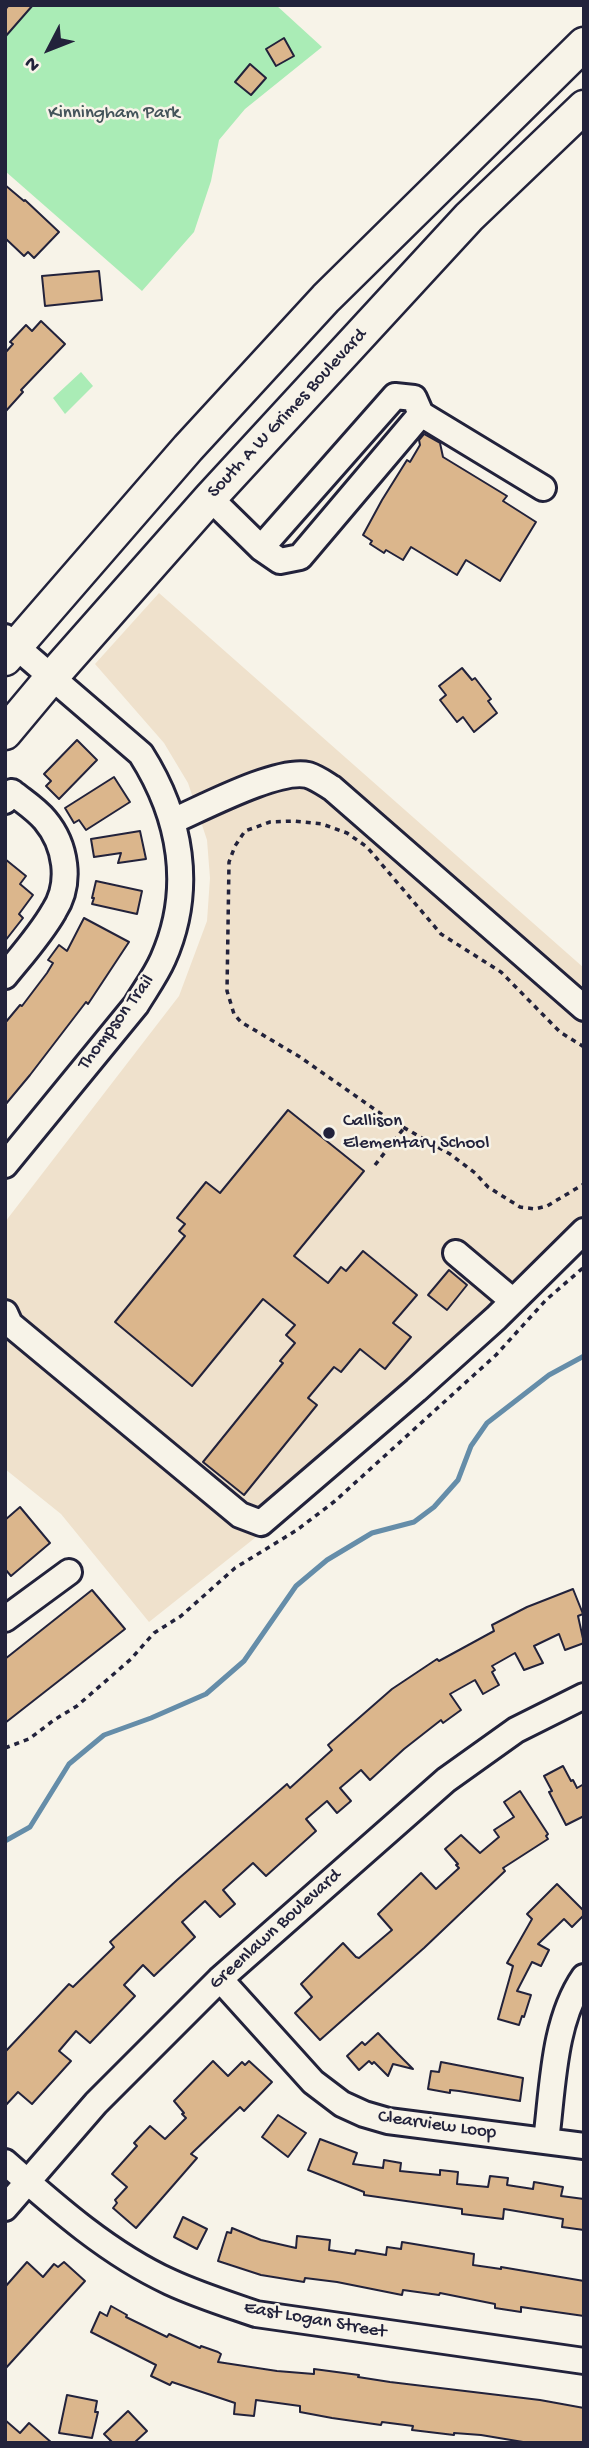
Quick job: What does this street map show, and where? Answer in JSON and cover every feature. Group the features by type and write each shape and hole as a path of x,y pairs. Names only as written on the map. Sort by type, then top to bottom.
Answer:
{"main road":[{"path":"9,648 326,298 584,44"},
{"name":"South A W Grimes Boulevard","path":"5,733 210,498 469,217 584,107"}],"street":[{"path":"261,548 395,396 414,398 421,414 543,488"},
{"path":"210,498 261,548 279,561 300,557 421,414"},
{"name":"Thompson Trail","path":"5,1165 135,1005 163,959 177,912 181,885 181,860 173,821 155,777 141,754 51,678 9,648"},
{"path":"173,821 275,778 305,775 319,780 584,1008"},
{"path":"5,976 55,910 65,874 61,850 46,821 9,797"},
{"path":"5,1313 10,1324 240,1515 261,1523 416,1390 584,1231"},
{"path":"456,1253 513,1301"},
{"path":"5,1619 69,1572"},
{"name":"Greenlawn Boulevard","path":"5,2208 96,2103 220,1979 446,1780 516,1730 584,1696"},
{"path":"546,2141 562,2024 573,1993 584,1977"},
{"name":"Clearview Loop","path":"220,1979 313,2082 342,2104 388,2121 584,2146"},
{"name":"East Logan Street","path":"5,2162 88,2232 127,2258 168,2281 211,2299 256,2314 584,2361"}],"path":[{"path":"584,1047 560,1032 501,972 442,934 367,847 347,833 322,824 270,822 245,831 240,839 229,862 228,991 234,1014 250,1028 300,1056 359,1100 450,1154 501,1197 526,1209 547,1206 584,1184"},
{"path":"375,1165 405,1127"}],"shaded area":[{"name":"Callison Elementary School","path":"159,593 584,968 584,1250 411,1414 149,1622 61,1514 5,1469 5,1222 179,996 207,921 210,878 207,840 188,783 164,743 95,664"}],"green space":[{"name":"Kinningham Park","path":"5,5 276,5 322,47 245,109 219,140 211,181 194,232 142,291 5,171"},
{"path":"81,372 93,386 65,414 53,398"}],"building":[{"path":"9,5 33,5 5,37 5,10"},
{"path":"284,38 294,56 276,66 266,49"},
{"path":"250,64 266,78 251,95 235,82"},
{"path":"5,185 59,232 34,258 28,252 24,256 5,238"},
{"path":"99,271 102,300 45,306 42,276"},
{"path":"41,321 65,344 21,390 23,392 5,412 5,353 13,344 10,342 26,325 32,331"},
{"path":"424,434 440,443 443,457 507,496 503,501 536,522 500,581 466,560 457,575 411,547 403,560 386,550 384,553 370,544 372,541 363,535 407,460 410,462"},
{"path":"462,668 472,680 475,678 491,699 488,701 497,713 474,732 463,717 457,722 440,700 446,695 439,686"},
{"path":"77,740 97,760 59,799 46,786 51,781 44,774"},
{"path":"114,777 130,802 86,830 79,820 74,823 65,808"},
{"path":"140,831 146,859 118,863 121,853 94,857 91,839"},
{"path":"5,859 26,876 20,884 33,895 19,914 23,918 5,941"},
{"path":"96,881 142,891 137,914 92,904"},
{"path":"84,918 129,942 88,1004 86,1002 5,1105 5,1023 47,973 53,963 48,960 59,945 67,951"},
{"path":"288,1110 364,1171 294,1256 328,1283 341,1267 346,1271 363,1251 417,1295 393,1323 411,1337 385,1369 360,1349 341,1372 334,1367 308,1398 317,1405 244,1495 203,1462 283,1363 280,1361 295,1343 286,1335 295,1325 263,1299 192,1386 115,1322 185,1236 179,1231 185,1224 177,1218 206,1182 220,1193"},
{"path":"449,1270 467,1285 447,1310 428,1295"},
{"path":"20,1507 50,1543 11,1576 5,1569 5,1520"},
{"path":"573,1589 583,1614 578,1616 584,1643 565,1650 559,1634 534,1646 543,1663 524,1670 515,1653 492,1666 499,1685 483,1694 475,1680 450,1694 461,1710 443,1723 441,1720 370,1780 361,1770 340,1788 351,1801 337,1813 327,1801 306,1819 316,1831 266,1876 253,1863 223,1890 235,1904 220,1917 205,1901 182,1922 195,1937 154,1976 143,1965 124,1985 135,1996 90,2043 76,2031 59,2051 71,2061 32,2104 18,2092 5,2106 5,2052 69,1984 73,1987 114,1947 110,1942 177,1880 287,1784 290,1788 332,1750 328,1745 392,1689 437,1659 439,1661 494,1631 492,1625 527,1607"},
{"path":"92,1590 125,1629 5,1723 5,1659"},
{"path":"563,1766 577,1788 584,1784 584,1816 566,1825 544,1776"},
{"path":"520,1791 548,1834 548,1839 503,1868 505,1871 424,1948 320,2040 295,2013 312,1997 301,1984 343,1943 359,1958 392,1930 378,1914 421,1873 436,1889 459,1868 445,1849 461,1835 480,1853 499,1837 494,1830 514,1817 504,1802"},
{"path":"557,1884 584,1911 584,1915 572,1927 564,1919 538,1944 549,1950 541,1966 532,1962 517,1991 531,1995 519,2025 498,2019 513,1966 507,1963 532,1919 527,1914"},
{"path":"378,2033 413,2069 393,2064 388,2076 374,2062 372,2064 369,2061 359,2070 347,2056 362,2042 365,2045"},
{"path":"213,2061 228,2076 242,2062 245,2065 249,2061 272,2082 244,2111 240,2107 191,2154 197,2158 136,2228 113,2208 117,2203 115,2200 127,2187 112,2174 137,2146 134,2143 150,2126 165,2139 186,2118 174,2101"},
{"path":"441,2062 523,2078 520,2101 428,2089 431,2071 439,2072"},
{"path":"278,2115 306,2133 288,2157 262,2137"},
{"path":"320,2139 357,2153 353,2164 383,2168 384,2160 401,2163 400,2171 440,2175 440,2170 458,2172 457,2184 488,2187 490,2176 508,2178 507,2185 533,2189 534,2182 563,2187 561,2196 584,2199 584,2230 562,2227 563,2219 504,2209 503,2219 462,2214 462,2209 364,2195 364,2192 308,2170"},
{"path":"183,2217 207,2229 197,2249 174,2237"},
{"path":"232,2228 261,2240 296,2248 297,2236 330,2240 329,2250 355,2254 356,2250 386,2255 387,2247 401,2249 402,2242 474,2254 473,2265 584,2281 584,2316 521,2307 521,2312 495,2308 495,2304 440,2293 403,2290 402,2295 337,2282 305,2278 304,2282 261,2275 218,2261 227,2232 231,2233"},
{"path":"27,2262 43,2277 54,2264 58,2267 64,2262 85,2281 5,2369 5,2287"},
{"path":"111,2306 127,2315 126,2317 167,2337 169,2334 200,2348 201,2346 218,2352 221,2354 218,2362 314,2374 314,2369 584,2408 584,2443 529,2443 481,2435 412,2430 413,2426 382,2422 381,2425 332,2418 300,2412 300,2406 256,2400 254,2416 234,2414 235,2403 172,2382 170,2385 151,2376 156,2365 91,2332 100,2312 107,2316"},
{"path":"67,2395 97,2401 95,2412 98,2412 92,2438 59,2433"},
{"path":"128,2411 147,2431 134,2443 113,2443 104,2434"},
{"path":"5,2420 20,2433 29,2423 52,2443 5,2443"}],"waterway":[{"path":"5,1841 30,1827 69,1764 104,1735 206,1694 244,1661 296,1586 327,1560 372,1533 414,1522 434,1507 458,1480 471,1446 487,1423 549,1375 584,1356"}],"place":[{"name":"Callison Elementary School","path":"329,1133"}]}
